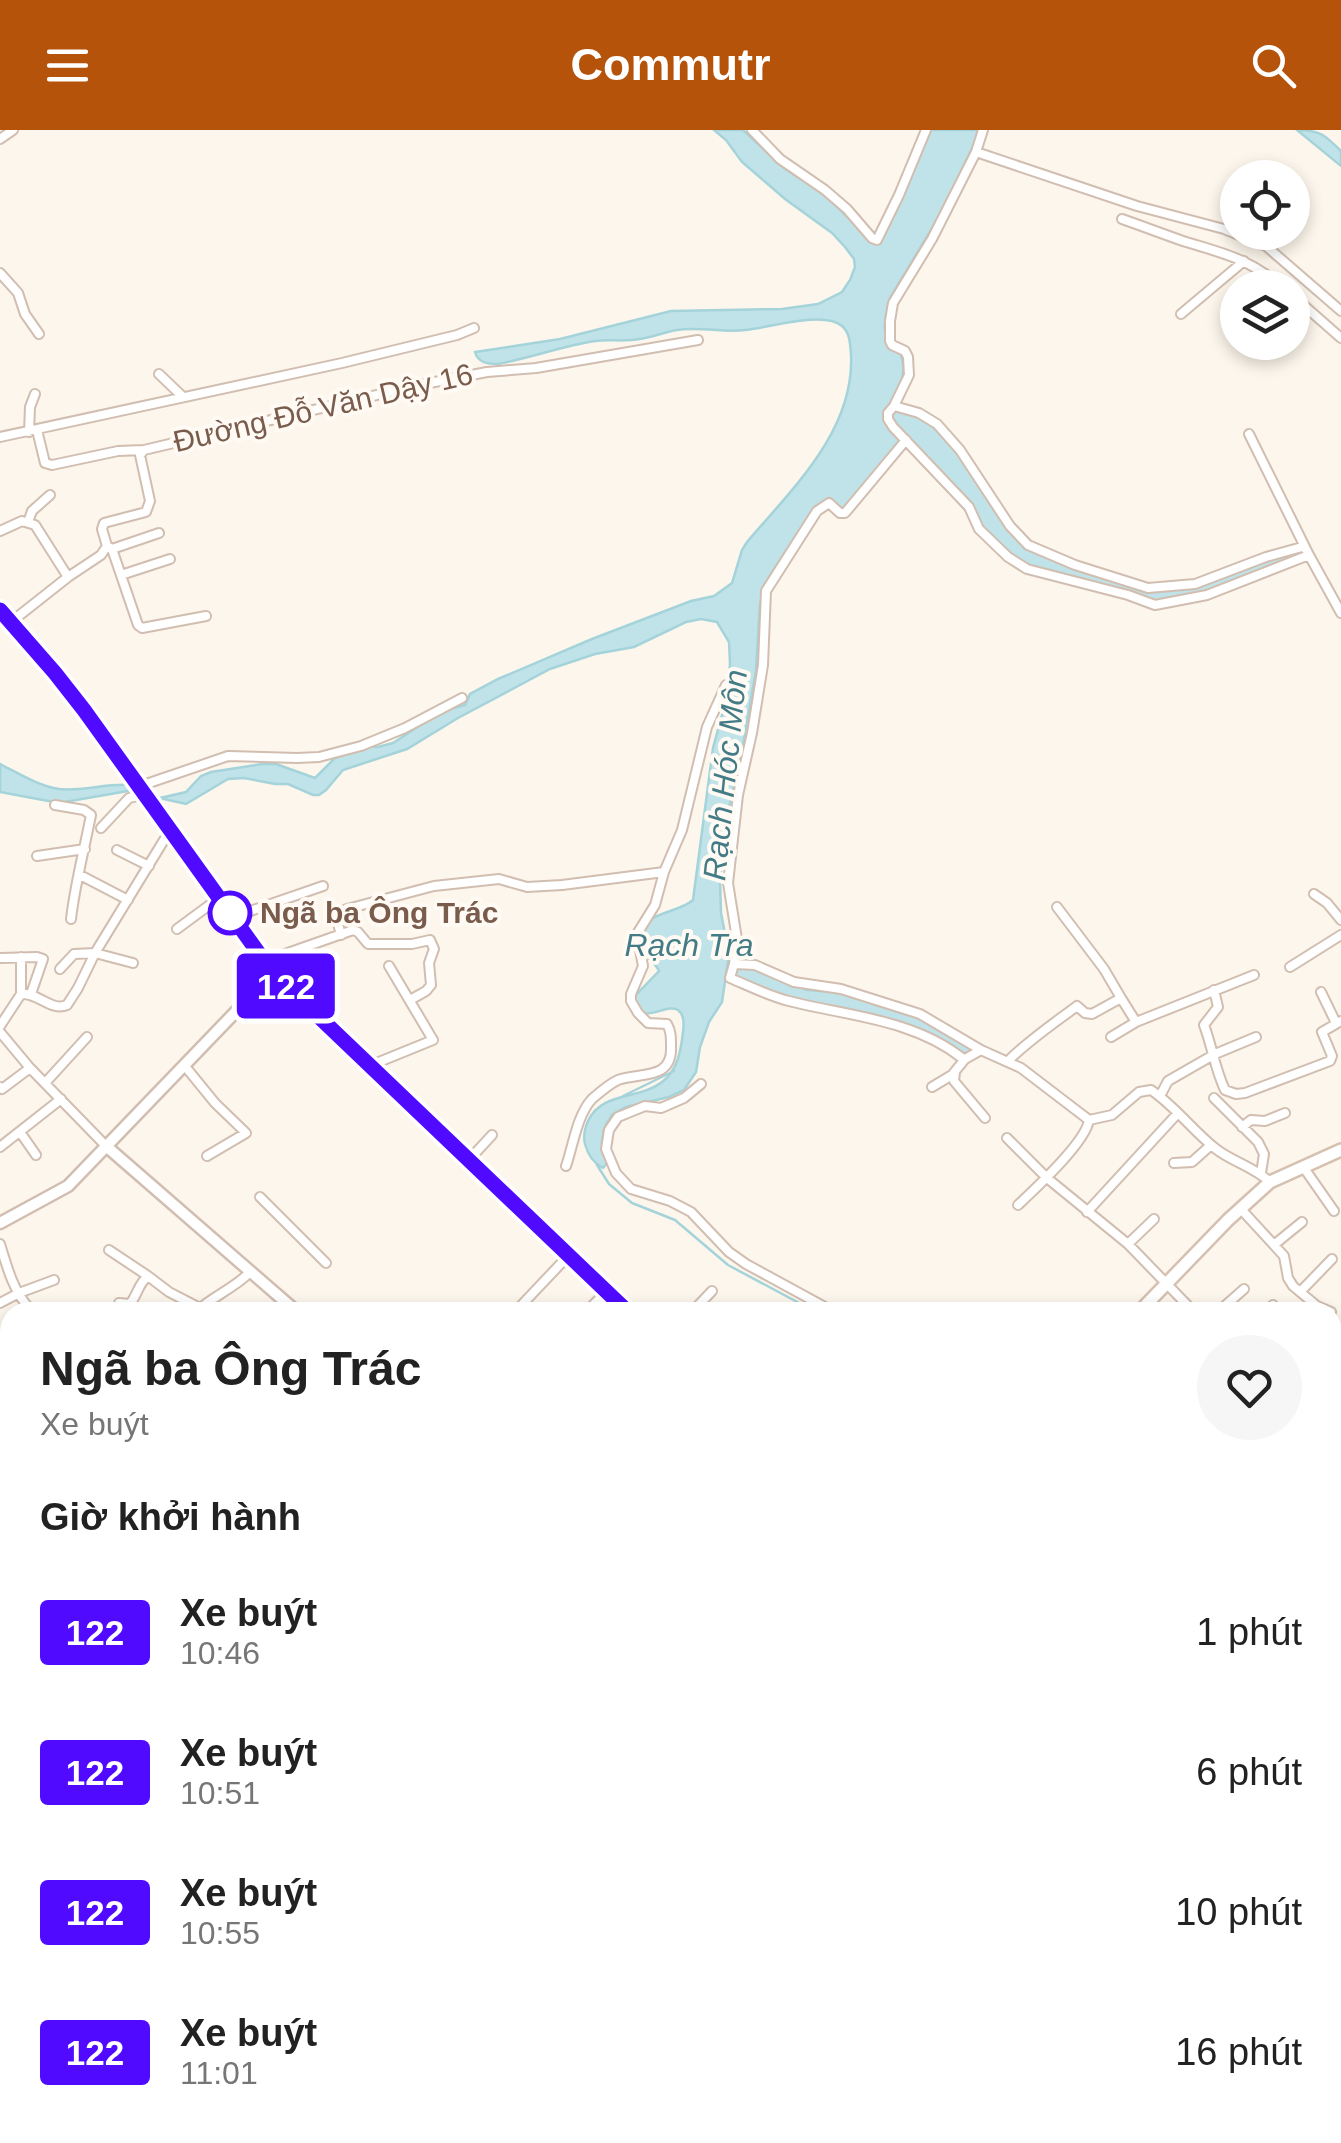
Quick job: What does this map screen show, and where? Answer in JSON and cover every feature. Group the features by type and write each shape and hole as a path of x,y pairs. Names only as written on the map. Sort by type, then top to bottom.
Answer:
{"main road":[{"path":"0,610 55,673 269,967 617,1302"},
{"path":"1149,1302 1265,1178 1304,1168 1341,1150"}],"street":[{"path":"0,139 13,130"},
{"path":"752,130 780,159 847,209 877,240 926,130"},
{"path":"983,130 976,152 932,238 894,303 890,341 905,351 908,376 888,419 968,507 979,529 1017,564 1027,568 1155,605 1208,595 1307,552"},
{"path":"976,152 1137,206 1224,229 1266,246 1341,311"},
{"path":"1122,219 1226,252 1257,270"},
{"path":"1181,314 1244,261"},
{"path":"0,273 18,293 38,334"},
{"path":"1310,311 1341,338"},
{"path":"0,437 342,363 474,328"},
{"name":"Đường Đỗ Văn Dậy 16","path":"10,622 110,547 102,529 104,523 146,512 149,507 140,455 144,450 419,385 698,340"},
{"path":"159,374 183,396"},
{"path":"35,394 30,406 33,431 46,463 144,450"},
{"path":"894,406 919,413 937,424 1028,545 1075,564 1148,588 1194,584 1266,557 1302,547 1307,552"},
{"path":"1248,434 1341,613"},
{"path":"906,440 844,513 829,504 817,510 766,592 762,665 738,795 728,883 737,939 730,978 788,1000 899,1026 966,1058"},
{"path":"28,522 32,512 50,495"},
{"path":"0,531 22,521 35,524 68,576"},
{"path":"159,533 110,547 138,625 142,628 206,616"},
{"path":"121,575 170,559"},
{"path":"566,1166 586,1106 618,1080 648,1075 667,1065 672,1057 670,1028 643,1020 631,1001 642,966 637,934 655,905 682,830 707,727 726,685"},
{"path":"139,785 228,756 320,757 379,740 462,698"},
{"path":"101,828 129,798 138,796 151,802"},
{"path":"55,806 84,810 91,815 71,919"},
{"path":"26,994 58,1007 68,1004 95,953 172,832"},
{"path":"37,856 84,849"},
{"path":"117,850 149,866"},
{"path":"341,934 338,913 347,908 434,886 499,879 528,887 562,886 664,872"},
{"path":"80,876 128,900"},
{"path":"234,917 323,886"},
{"path":"1314,894 1341,920"},
{"path":"177,930 219,898"},
{"path":"1056,907 1104,968 1136,1022"},
{"path":"0,1223 68,1186 184,1065 269,967 355,930 368,944 428,940 434,949 429,962 431,985 410,1000"},
{"path":"1290,967 1341,935"},
{"path":"60,969 74,954 95,953 133,963"},
{"path":"20,957 26,994"},
{"path":"0,958 42,959 26,994 0,1032 106,1146 285,1302"},
{"path":"734,964 755,965 794,982 841,989 920,1014 980,1050 1021,1068 1089,1120 1112,1115 1147,1089 1160,1096 1211,1145 1265,1178 1264,1154 1258,1142 1214,1098"},
{"path":"369,1066 434,1040 389,966"},
{"path":"1111,1037 1136,1022 1254,975"},
{"path":"1214,990 1218,1007 1204,1024 1225,1090 1236,1094 1333,1059 1322,1032 1338,1022 1321,992"},
{"path":"1008,1061 1030,1038 1077,1006 1092,1014 1121,998"},
{"path":"46,1082 86,1037"},
{"path":"1160,1096 1168,1082 1215,1054 1256,1037"},
{"path":"932,1086 980,1050"},
{"path":"184,1065 246,1133 207,1156"},
{"path":"0,1088 30,1068"},
{"path":"954,1072 954,1081 985,1118"},
{"path":"701,1084 684,1098 661,1108 645,1106 618,1117 609,1130 606,1148 616,1173 630,1189 692,1212 729,1252 816,1302"},
{"path":"0,1148 62,1098"},
{"path":"1087,1212 1178,1113"},
{"path":"1242,1126 1251,1120 1265,1121 1285,1113"},
{"path":"1018,1205 1048,1178 1088,1128 1089,1120"},
{"path":"20,1132 36,1155"},
{"path":"468,1161 492,1135"},
{"path":"1008,1138 1048,1178 1128,1244 1184,1302"},
{"path":"1174,1163 1192,1162 1211,1145"},
{"path":"1304,1168 1334,1211"},
{"path":"260,1196 326,1263"},
{"path":"1240,1208 1284,1256 1288,1278 1315,1302"},
{"path":"1128,1244 1154,1219"},
{"path":"1275,1244 1302,1222"},
{"path":"0,1244 8,1271 25,1302"},
{"path":"1284,1256 1293,1248"},
{"path":"109,1250 185,1302"},
{"path":"524,1302 568,1256"},
{"path":"1300,1292 1332,1259"},
{"path":"210,1302 250,1272"},
{"path":"132,1302 148,1276"},
{"path":"3,1302 54,1280"},
{"path":"1229,1302 1244,1289"},
{"path":"702,1302 712,1291"},
{"path":"596,1302 606,1292"}],"water":[{"name":"Rạch Tra","path":"714,130 743,130 784,168 824,194 875,244 929,130 981,130 940,215 888,305 886,334 899,351 903,368 901,385 885,417 900,439 844,509 827,501 815,507 769,577 760,604 756,670 726,820 720,879 721,913 729,954 722,1002 709,1022 696,1072 684,1090 612,1115 604,1129 602,1142 607,1163 603,1168 591,1158 584,1141 594,1111 612,1100 662,1082 672,1072 680,1053 684,1023 680,1012 670,1009 640,1013 633,998 659,971 641,948 643,928 654,917 693,900 713,748 728,693 729,642 717,622 686,622 634,647 595,654 550,669 407,749 343,770 319,795 288,784 244,778 228,779 186,804 128,791 59,803 0,792 0,764 59,789 138,786 160,798 186,792 201,776 211,772 262,764 276,764 315,778 335,758 366,746 393,743 440,712 465,705 470,694 498,679 592,639 714,596 732,583 747,542 818,456 843,408 850,382 851,354 842,326 834,321 809,320 737,331 686,329 634,340 583,343 498,364 481,361 475,352 560,339 671,311 782,309 818,304 842,292 855,267 845,247 742,162"},
{"path":"1297,130 1317,132 1331,141 1341,151 1341,166"},
{"path":"896,409 917,415 952,445 1021,543 1149,590 1188,586 1301,549 1303,553 1208,594 1153,602 1025,564 990,536 940,481 890,418"},
{"path":"752,964 807,990 837,992 918,1015 973,1051 967,1055 888,1019 788,999 732,974 734,965"}],"waterway":[{"name":"Rạch Hóc Môn","path":"623,1096 674,1071"},
{"name":"Rạch Hóc Môn","path":"602,1143 607,1122"},
{"name":"Rạch Hóc Môn","path":"597,1165 609,1184 632,1203 675,1220 728,1265 797,1302"}],"bus line":[{"name":"122","path":"0,610 84,710 273,973 617,1302"}],"place":[{"name":"Ngã ba Ông Trác","path":"230,913"}]}
